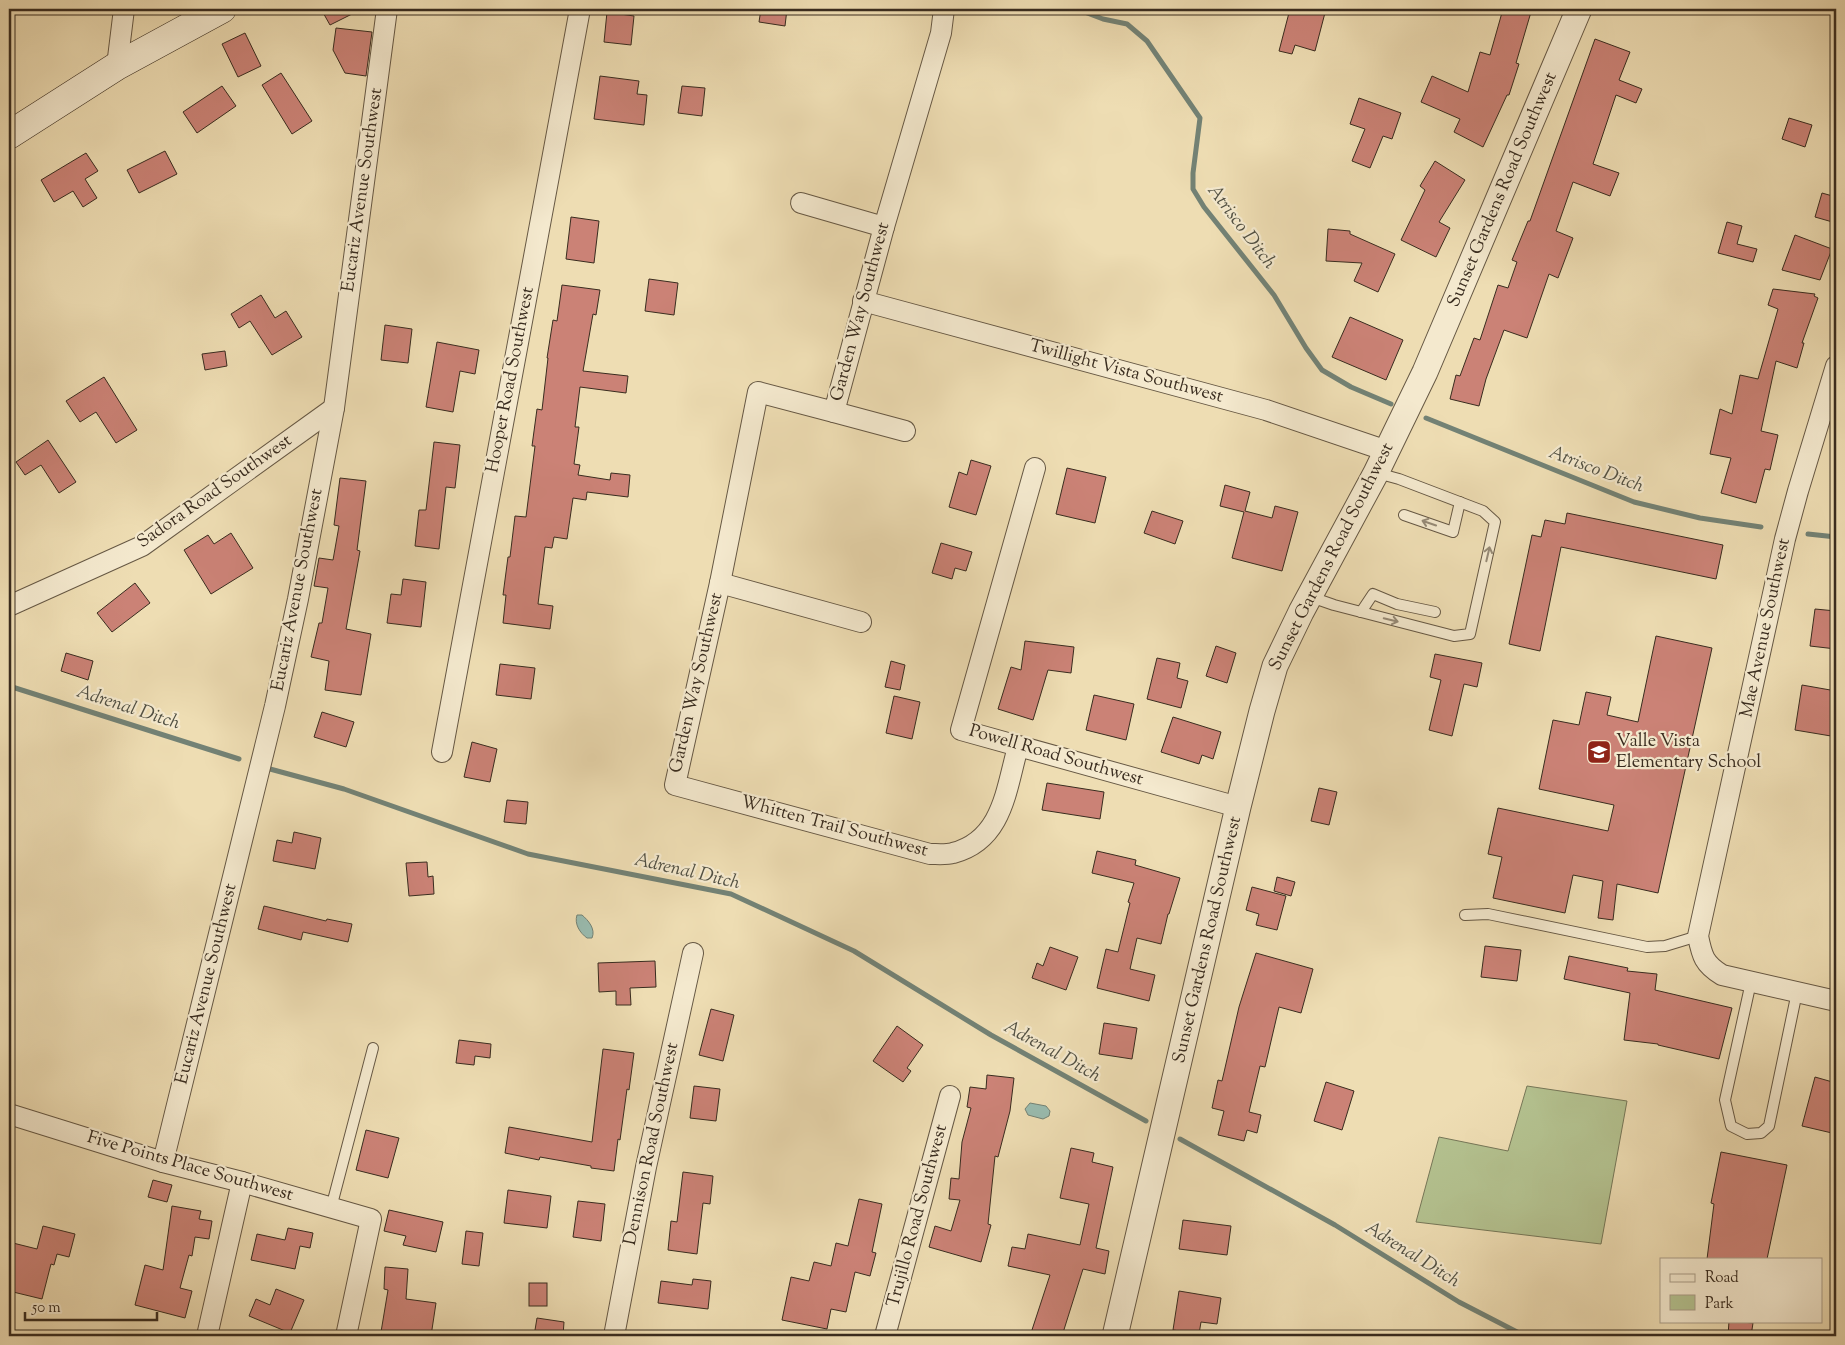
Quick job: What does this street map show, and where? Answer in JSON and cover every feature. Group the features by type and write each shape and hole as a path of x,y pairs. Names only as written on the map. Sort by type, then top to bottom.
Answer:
{"main road":[{"path":"9,135 117,66 222,9"}],"street":[{"path":"117,66 124,9"},
{"name":"Eucariz Avenue Southwest","path":"163,1162 275,706 298,599 334,408 388,9"},
{"name":"Hooper Road Southwest","path":"442,752 580,9"},
{"name":"Garden Way Southwest","path":"675,785 720,583 758,392 834,412 884,227 941,33 944,9"},
{"name":"Sunset Gardens Road Southwest","path":"1115,1336 1238,807 1275,666 1385,455 1425,372 1580,9"},
{"path":"801,203 884,227"},
{"name":"Twillight Vista Southwest","path":"864,301 1266,410 1385,455"},
{"name":"Mae Avenue Southwest","path":"1836,366 1785,539 1698,936 1702,954 1709,967 1722,975 1836,1000"},
{"name":"Sadora Road Southwest","path":"9,606 142,546 334,408"},
{"path":"834,412 905,431"},
{"name":"Powell Road Southwest","path":"1035,468 962,730 1238,807"},
{"path":"720,583 861,622"},
{"name":"Whitten Trail Southwest","path":"675,785 930,854 952,854 970,847 986,836 999,817 1018,747"},
{"name":"Dennison Road Southwest","path":"614,1336 646,1167 693,952"},
{"name":"Trujillo Road Southwest","path":"885,1336 950,1096"},
{"name":"Five Points Place Southwest","path":"9,1114 163,1162 242,1182 372,1220 346,1336"},
{"path":"207,1336 242,1182"}],"lane":[{"path":"1311,597 1454,636 1470,634 1495,522 1483,511 1399,478 1385,455"},
{"path":"1404,515 1453,532 1460,502"},
{"path":"1361,612 1373,594 1397,604 1435,612"},
{"path":"1466,914 1488,914 1647,947 1665,946 1698,936"},
{"path":"1751,982 1725,1100 1731,1126 1746,1134 1761,1133 1769,1126 1797,992"},
{"path":"331,1208 373,1048"}],"green space":[{"path":"1527,1086 1627,1101 1601,1244 1416,1222 1439,1137 1508,1151"}],"water":[{"path":"577,915 582,915 591,925 593,931 592,938 587,938 580,931 576,922"},
{"path":"1030,1103 1046,1106 1050,1111 1049,1116 1043,1119 1028,1115 1025,1109"}],"building":[{"path":"321,9 362,9 330,25"},
{"path":"761,9 787,9 785,26 759,22"},
{"path":"1290,9 1326,9 1315,51 1295,45 1292,54 1279,51"},
{"path":"1503,9 1520,9 1531,12 1516,63 1519,64 1509,95 1507,95 1483,147 1454,132 1460,119 1421,102 1432,76 1468,92 1480,52 1490,55"},
{"path":"607,12 634,16 631,45 604,42"},
{"path":"336,28 372,32 366,76 345,73 333,50"},
{"path":"245,33 261,66 238,77 222,44"},
{"path":"1595,39 1630,52 1619,80 1642,89 1636,103 1616,95 1593,164 1619,173 1610,196 1573,182 1556,231 1573,238 1558,278 1549,274 1527,338 1504,330 1486,379 1479,406 1450,399 1456,375 1460,376 1474,338 1480,340 1498,285 1508,288 1517,262 1512,260 1528,221 1530,221"},
{"path":"281,73 312,121 292,134 262,85"},
{"path":"600,76 639,81 637,94 647,95 644,125 594,119"},
{"path":"222,86 236,106 197,133 183,112"},
{"path":"682,86 705,88 702,116 678,113"},
{"path":"1359,98 1401,113 1392,139 1383,136 1370,168 1352,161 1365,129 1350,124"},
{"path":"1789,118 1812,125 1805,147 1782,139"},
{"path":"165,151 177,174 139,193 127,170"},
{"path":"86,153 98,171 85,179 97,198 83,207 73,191 54,202 41,180"},
{"path":"1435,161 1465,180 1439,222 1450,228 1436,257 1401,240 1425,190 1420,186"},
{"path":"1822,193 1836,197 1836,223 1815,217"},
{"path":"571,217 599,221 594,263 566,259"},
{"path":"1727,222 1742,226 1737,244 1757,249 1753,262 1718,253"},
{"path":"1328,229 1350,231 1350,234 1395,254 1378,292 1354,281 1362,263 1326,261"},
{"path":"1795,235 1832,249 1820,280 1782,270"},
{"path":"649,279 678,283 674,315 645,311"},
{"path":"562,285 600,290 596,315 593,314 583,371 628,376 626,393 580,387 575,427 579,427 574,464 580,465 578,475 610,480 611,473 630,475 628,497 587,492 586,500 573,498 567,539 554,537 552,548 545,547 538,604 553,606 550,629 503,623 506,595 503,595 515,516 526,517 535,446 532,446 537,409 542,410 553,320 557,321"},
{"path":"1773,289 1815,294 1814,296 1818,298 1802,343 1804,343 1797,368 1776,361 1761,431 1778,435 1770,470 1765,469 1756,503 1721,493 1731,458 1710,454 1720,409 1732,414 1740,375 1758,379 1778,309 1768,305"},
{"path":"261,295 275,318 286,311 302,337 272,355 250,321 239,328 231,314"},
{"path":"1350,317 1403,340 1386,380 1332,357"},
{"path":"385,325 412,329 408,363 381,360"},
{"path":"437,342 479,350 475,374 460,371 453,412 426,407"},
{"path":"225,351 227,366 205,370 202,354"},
{"path":"104,377 137,430 116,443 96,412 80,422 66,401"},
{"path":"48,440 76,482 59,493 41,465 25,475 16,462"},
{"path":"434,442 460,445 455,488 446,487 439,549 415,546 419,510 426,510"},
{"path":"971,460 991,466 976,515 949,507 959,472 967,475"},
{"path":"1067,468 1106,477 1095,523 1056,514"},
{"path":"340,478 366,481 357,550 360,551 346,629 371,634 361,695 325,690 329,661 311,657 319,623 322,623 328,588 314,586 319,558 333,560 339,526 334,525"},
{"path":"1225,485 1250,492 1245,511 1272,518 1275,506 1298,512 1282,571 1232,558 1244,512 1220,506"},
{"path":"1152,511 1183,521 1175,544 1144,533"},
{"path":"1567,513 1723,545 1716,579 1561,547 1540,651 1509,644 1532,535 1541,537 1545,520 1565,524"},
{"path":"231,533 253,568 211,594 184,550 208,535 214,544"},
{"path":"941,543 972,552 966,571 955,568 952,579 932,573"},
{"path":"403,579 426,582 421,627 387,623 391,594 401,595"},
{"path":"135,583 150,603 112,632 97,613"},
{"path":"1815,609 1836,611 1836,649 1810,646"},
{"path":"1656,636 1712,648 1658,893 1617,884 1613,920 1598,918 1603,881 1573,875 1565,913 1493,898 1502,857 1488,854 1498,808 1608,831 1614,805 1539,789 1553,720 1579,725 1586,692 1611,697 1607,715 1638,722"},
{"path":"1025,641 1074,647 1071,673 1048,670 1033,720 998,709 1011,667 1021,670"},
{"path":"1216,646 1236,653 1227,683 1206,676"},
{"path":"66,653 93,661 88,680 61,671"},
{"path":"1435,654 1482,663 1477,687 1464,684 1452,736 1429,730 1441,680 1430,677"},
{"path":"1157,658 1180,663 1177,678 1188,681 1181,708 1147,699"},
{"path":"891,661 905,665 900,690 885,687"},
{"path":"500,664 535,668 531,699 496,695"},
{"path":"1802,685 1836,691 1831,736 1795,730"},
{"path":"1094,695 1134,704 1126,740 1086,730"},
{"path":"894,696 920,702 912,739 886,733"},
{"path":"322,712 354,722 346,747 314,737"},
{"path":"1173,717 1221,732 1213,759 1202,755 1199,764 1161,752"},
{"path":"472,742 497,749 490,782 464,777"},
{"path":"1047,783 1104,792 1100,819 1042,810"},
{"path":"1319,788 1337,792 1329,825 1311,821"},
{"path":"507,800 528,802 526,824 504,822"},
{"path":"294,832 321,838 315,869 273,861 277,840 292,843"},
{"path":"1097,851 1136,860 1135,865 1180,878 1168,914 1161,944 1137,938 1130,969 1155,975 1149,1001 1097,988 1106,949 1118,952 1130,903 1128,902 1134,883 1092,873"},
{"path":"427,862 428,877 433,876 434,894 409,896 406,863"},
{"path":"1277,877 1295,882 1291,896 1274,891"},
{"path":"1252,887 1286,896 1277,930 1256,925 1259,914 1246,910"},
{"path":"264,906 326,921 327,919 352,924 348,942 303,932 301,940 258,929"},
{"path":"1485,946 1521,950 1517,981 1481,977"},
{"path":"1050,947 1078,957 1066,990 1032,978 1037,963 1043,966"},
{"path":"1256,953 1313,969 1301,1013 1279,1007 1265,1067 1260,1066 1249,1112 1261,1115 1257,1133 1247,1130 1244,1141 1218,1135 1224,1111 1212,1108 1218,1080 1222,1081 1239,1007"},
{"path":"1569,956 1628,968 1627,971 1657,974 1655,990 1732,1008 1719,1059 1658,1044 1624,1040 1630,993 1564,979"},
{"path":"655,961 656,987 630,988 631,1005 616,1005 616,991 599,992 598,963"},
{"path":"711,1009 734,1015 723,1061 699,1055"},
{"path":"1104,1023 1137,1028 1132,1059 1099,1054"},
{"path":"897,1026 923,1045 907,1068 911,1071 903,1082 873,1061"},
{"path":"459,1040 491,1044 490,1058 475,1056 474,1065 456,1063"},
{"path":"603,1049 634,1053 614,1171 540,1157 539,1160 505,1153 509,1127 592,1142"},
{"path":"987,1075 1014,1078 1010,1111 998,1157 995,1156 988,1224 991,1225 981,1262 929,1247 935,1226 951,1231 960,1200 949,1199 951,1178 959,1179 962,1142 971,1108 967,1107 970,1087 986,1089"},
{"path":"1815,1077 1836,1083 1836,1117 1832,1133 1802,1126"},
{"path":"1326,1082 1354,1091 1342,1130 1314,1121"},
{"path":"694,1086 720,1089 716,1121 690,1118"},
{"path":"366,1130 399,1138 388,1178 356,1170"},
{"path":"1071,1148 1094,1153 1092,1162 1113,1167 1096,1248 1109,1251 1105,1274 1083,1269 1062,1336 1030,1336 1050,1275 1008,1266 1012,1247 1025,1249 1028,1234 1080,1245 1089,1204 1060,1198"},
{"path":"1721,1152 1787,1165 1767,1258 1707,1258 1714,1204 1711,1203"},
{"path":"683,1172 713,1176 710,1204 703,1203 697,1254 668,1250 671,1221 677,1222"},
{"path":"153,1180 172,1185 167,1202 148,1197"},
{"path":"508,1190 551,1196 547,1228 504,1223"},
{"path":"859,1199 882,1204 872,1252 876,1253 870,1276 855,1272 846,1312 831,1309 827,1329 782,1320 791,1277 809,1281 814,1262 831,1266 836,1243 848,1246"},
{"path":"578,1201 605,1204 601,1241 573,1237"},
{"path":"172,1206 201,1211 199,1219 212,1221 209,1239 195,1237 192,1256 189,1255 180,1288 192,1291 185,1318 135,1305 145,1265 163,1270"},
{"path":"389,1210 443,1222 436,1252 403,1245 406,1236 384,1231"},
{"path":"1183,1220 1231,1226 1227,1255 1179,1249"},
{"path":"43,1226 75,1234 69,1257 57,1254 54,1265 51,1264 42,1299 9,1291 9,1242 37,1249"},
{"path":"288,1228 313,1233 310,1248 300,1246 295,1269 251,1260 257,1234 285,1240"},
{"path":"466,1231 483,1233 479,1266 462,1264"},
{"path":"385,1267 408,1269 406,1299 436,1303 431,1336 410,1336 381,1332 388,1290 384,1289"},
{"path":"693,1279 711,1281 708,1309 658,1303 661,1281 692,1285"},
{"path":"529,1283 547,1283 547,1306 529,1306"},
{"path":"276,1289 304,1300 290,1333 249,1316 256,1299 270,1305"},
{"path":"1179,1291 1221,1298 1217,1324 1201,1322 1199,1334 1173,1330"},
{"path":"537,1318 564,1322 563,1336 534,1336"},
{"path":"1729,1322 1753,1323 1751,1336 1728,1336"}],"waterway":[{"name":"Atrisco Ditch","path":"1080,9 1103,19 1127,24 1147,41 1200,118 1193,173 1193,189 1204,207 1274,295 1306,348 1322,370 1351,387 1391,404"},
{"name":"Atrisco Ditch","path":"1426,418 1634,502 1700,518 1761,527"},
{"name":"Atrisco Ditch","path":"1808,534 1836,537"},
{"name":"Adrenal Ditch","path":"9,686 239,759"},
{"name":"Adrenal Ditch","path":"270,769 344,789 528,854 731,894 854,951 991,1035 1146,1121"},
{"name":"Adrenal Ditch","path":"1180,1139 1335,1225 1459,1302 1525,1336"}],"place":[{"name":"Valle Vista Elementary School","path":"1599,752"}]}
